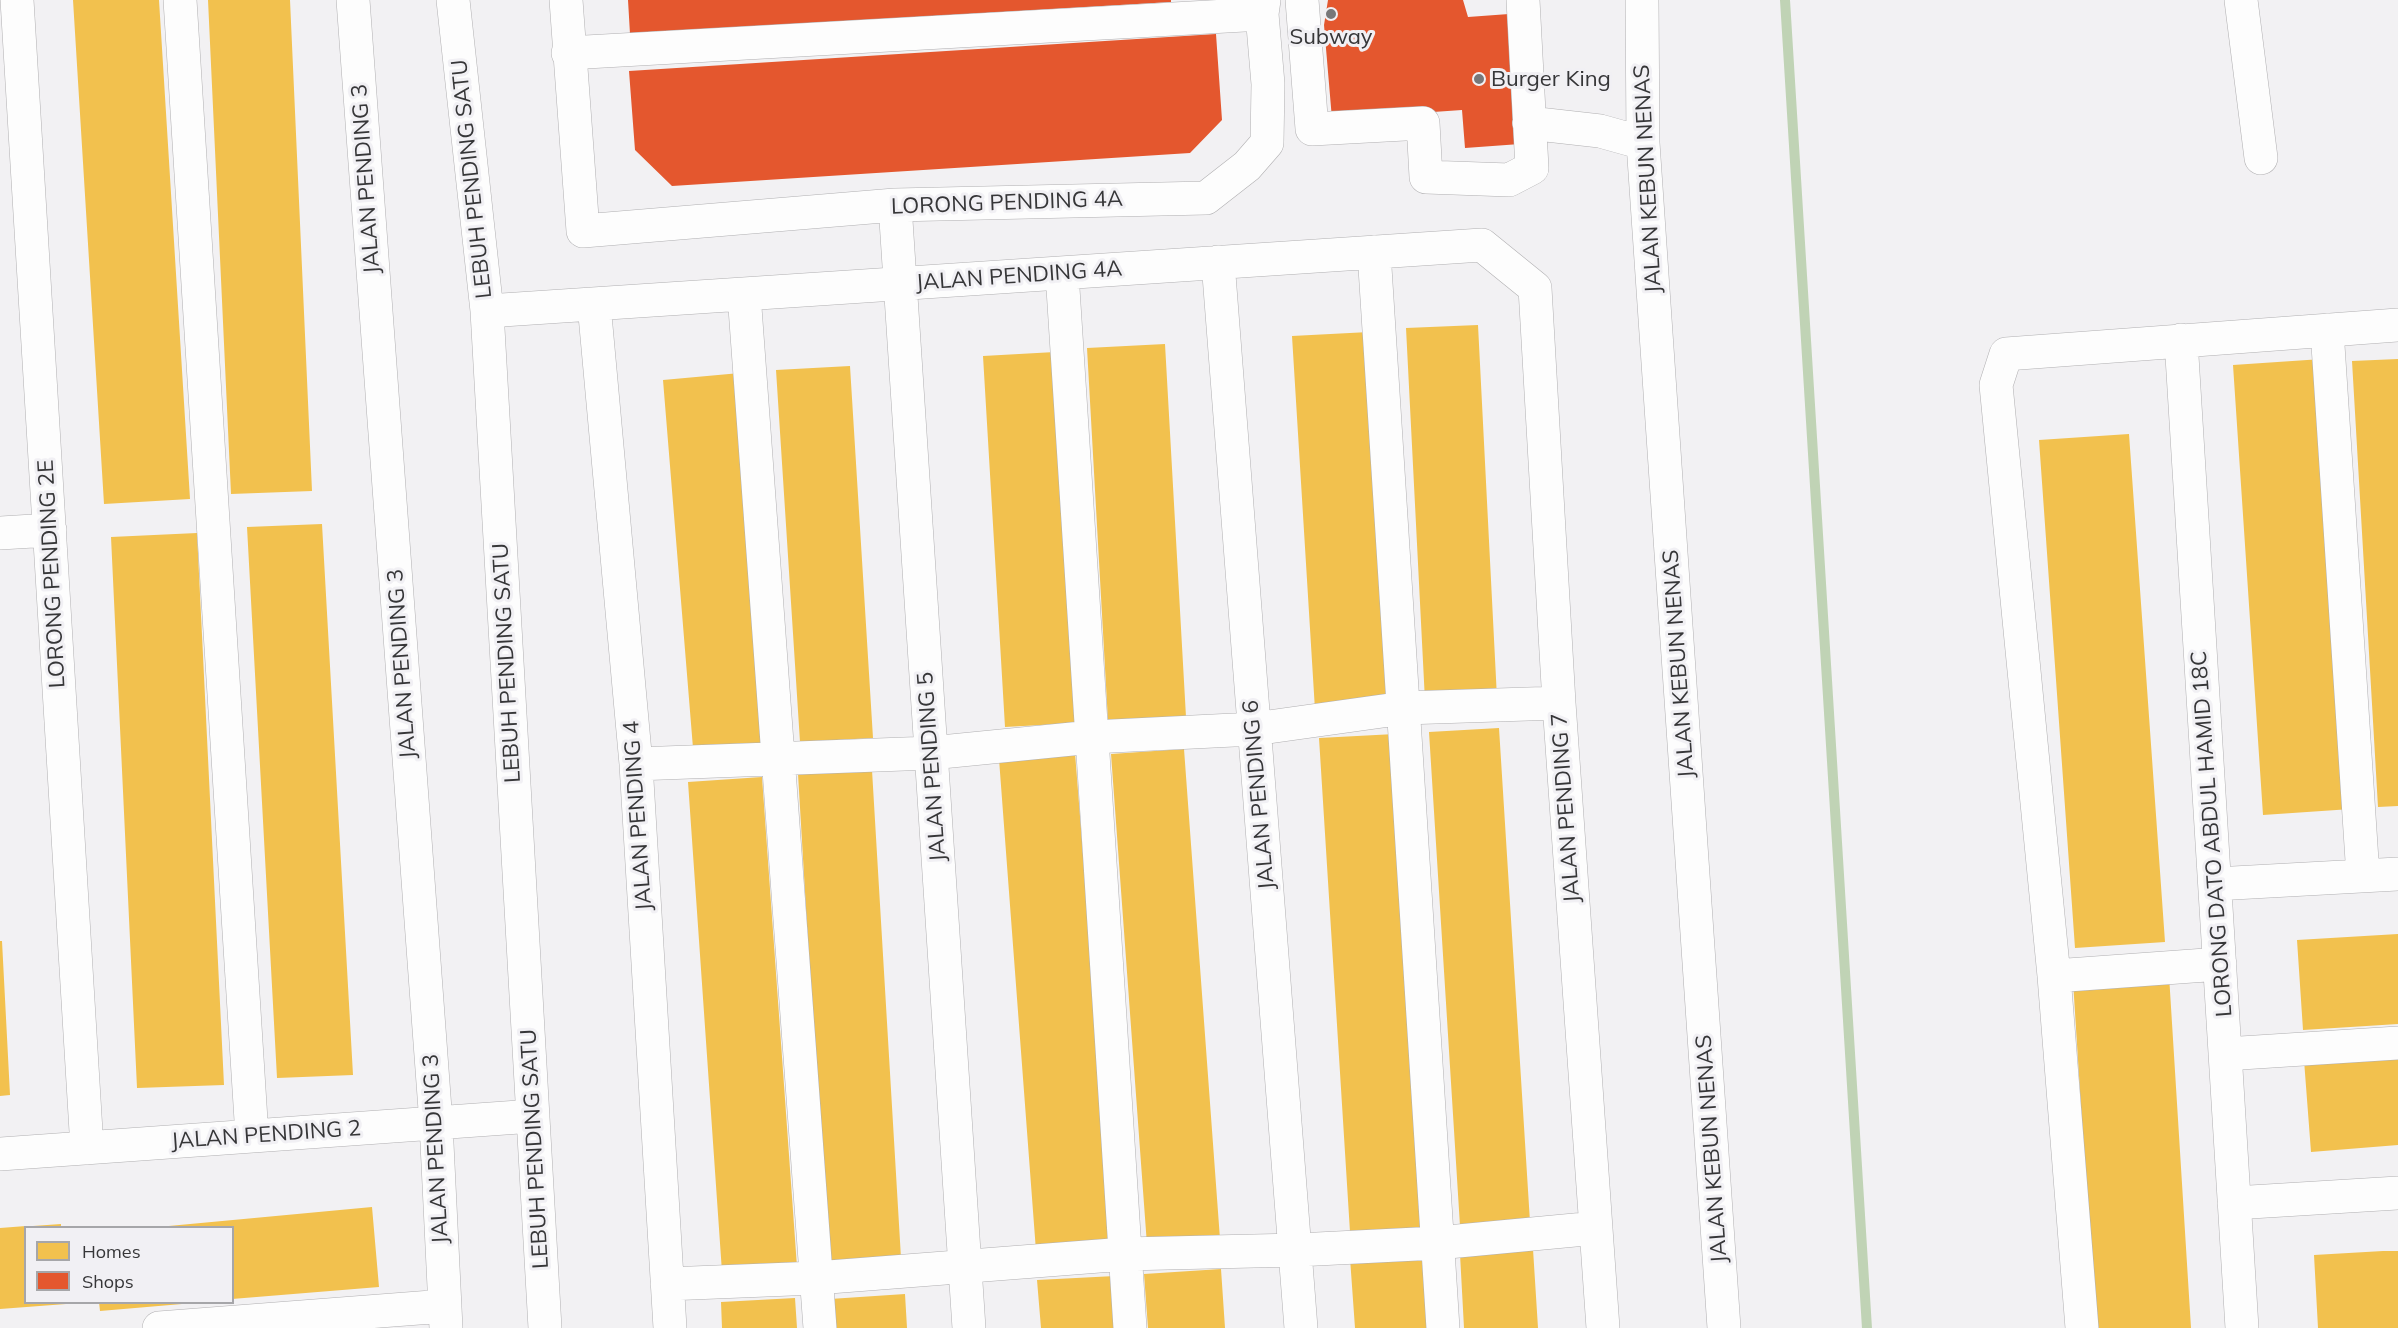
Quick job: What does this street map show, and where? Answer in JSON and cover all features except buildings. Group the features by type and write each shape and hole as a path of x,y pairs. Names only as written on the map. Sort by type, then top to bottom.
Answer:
{"street":[{"name":"LORONG PENDING 2E","path":"17,0 87,1148"},
{"path":"180,0 252,1137"},
{"name":"JALAN PENDING 3","path":"353,0 436,1123 445,1317"},
{"name":"LEBUH PENDING SATU","path":"453,0 487,311 545,1328"},
{"path":"566,0 568,53 1263,7"},
{"path":"1302,0 1312,129 1423,123 1426,177 1509,180 1532,168 1523,0"},
{"name":"JALAN KEBUN NENAS","path":"1642,0 1643,143 1724,1328"},
{"path":"2241,0 2261,158"},
{"name":"LORONG PENDING 4A","path":"568,53 583,231 895,206 1206,198 1247,166 1268,142 1268,84 1263,7"},
{"path":"1529,123 1600,131 1643,143"},
{"name":"JALAN PENDING 5","path":"895,206 969,1328"},
{"name":"JALAN PENDING 4A","path":"487,311 1482,245 1535,288"},
{"path":"1374,252 1443,1328"},
{"name":"JALAN PENDING 6","path":"1218,262 1297,1250 1301,1328"},
{"path":"1062,273 1130,1328"},
{"name":"JALAN PENDING 7","path":"1535,288 1559,703 1603,1328"},
{"path":"744,294 820,1328"},
{"name":"JALAN PENDING 4","path":"594,304 636,764 670,1328"},
{"path":"2082,1328 2054,976 1996,385 2006,354 2398,325"},
{"path":"2327,330 2363,876"},
{"name":"LORONG DATO ABDUL HAMID 18C","path":"2181,340 2242,1328"},
{"path":"0,533 50,530"},
{"path":"636,764 931,753 1092,737 1254,729 1404,708 1559,703"},
{"path":"2215,884 2398,874"},
{"path":"2054,976 2220,964"},
{"path":"2225,1054 2398,1043"},
{"name":"JALAN PENDING 2","path":"0,1154 533,1116"},
{"path":"2234,1203 2398,1193"},
{"path":"668,1284 816,1278 1125,1254 1297,1250 1437,1243 1596,1228"},
{"path":"159,1328 445,1317"}],"waterway":[{"path":"1785,0 1867,1328"}],"place":[{"name":"Subway","path":"1331,14"},
{"name":"Burger King","path":"1479,79"}]}
